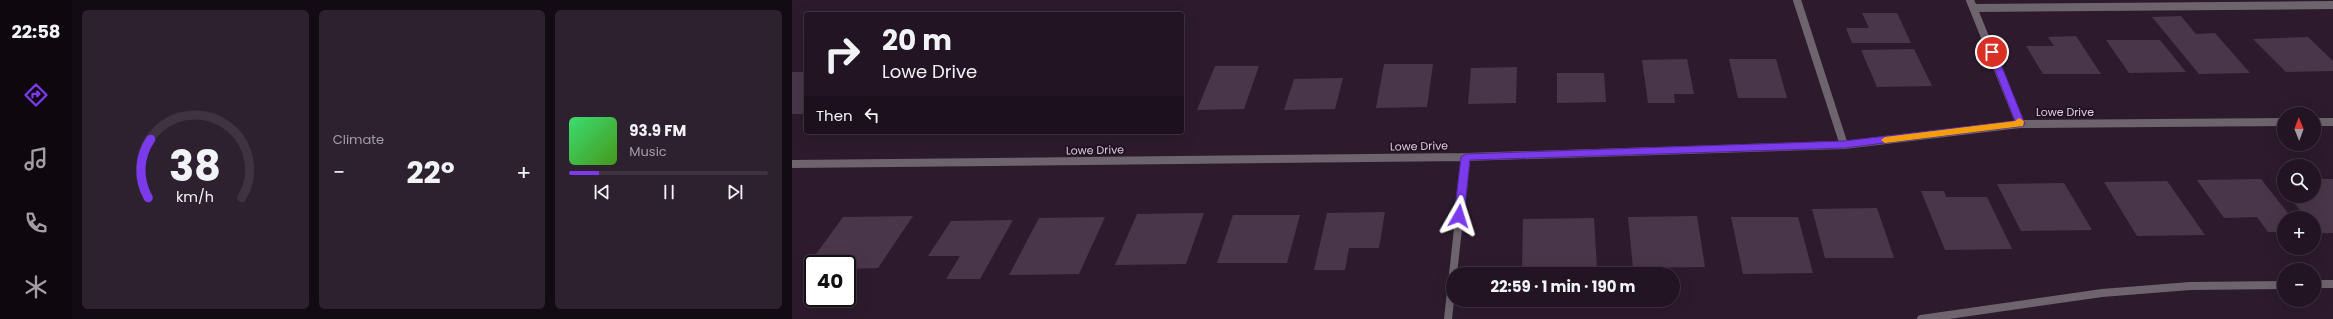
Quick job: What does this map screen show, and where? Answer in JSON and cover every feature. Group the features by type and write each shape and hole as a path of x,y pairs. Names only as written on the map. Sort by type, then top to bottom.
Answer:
{"street":[{"path":"1797,0 1844,145"},
{"path":"1970,0 2020,124"},
{"path":"1974,8 2333,5"},
{"name":"Lowe Drive","path":"792,164 1466,157 1844,145 2020,124 2277,122"},
{"path":"2321,122 2333,122"},
{"path":"1448,319 1466,157"},
{"path":"1921,319 2102,292 2190,286 2277,284"},
{"path":"2321,284 2333,284"}],"building":[{"path":"1862,13 1897,13 1911,43 1852,43 1846,28 1869,28"},
{"path":"2181,16 2196,34 2215,33 2250,73 2199,74 2152,17"},
{"path":"2076,36 2101,74 2043,74 2026,46 2054,46 2048,37"},
{"path":"2308,37 2333,61 2333,71 2286,72 2253,39"},
{"path":"2106,40 2160,40 2186,72 2129,73"},
{"path":"1914,49 1932,86 1877,87 1861,50"},
{"path":"1687,59 1694,94 1674,94 1675,103 1648,103 1642,60"},
{"path":"1729,59 1776,59 1787,98 1738,98"},
{"path":"1384,64 1433,64 1427,107 1376,108"},
{"path":"1215,66 1259,66 1244,109 1197,110"},
{"path":"1517,67 1516,103 1468,104 1471,68"},
{"path":"792,72 804,72 804,114 792,114"},
{"path":"1557,73 1604,73 1606,102 1557,103"},
{"path":"1343,78 1335,109 1284,110 1294,79"},
{"path":"2261,179 2277,199 2277,203 2280,203 2286,211 2277,211 2277,232 2268,232 2257,217 2224,218 2197,180"},
{"path":"2321,179 2333,179 2333,233 2321,233 2321,211 2301,211 2294,203 2321,203"},
{"path":"2167,181 2205,235 2137,236 2104,182"},
{"path":"2064,183 2092,230 2021,231 1997,184"},
{"path":"1921,191 1944,191 1946,197 1987,197 2012,249 1945,250"},
{"path":"1877,208 1894,258 1825,258 1812,209"},
{"path":"1385,212 1379,248 1349,248 1345,270 1314,270 1327,213"},
{"path":"1204,213 1186,264 1115,265 1137,214"},
{"path":"1233,215 1300,215 1287,263 1217,263"},
{"path":"913,216 878,268 856,269 856,255 815,255 843,217"},
{"path":"1697,216 1705,267 1633,267 1628,217"},
{"path":"1105,217 1079,274 1009,275 1039,218"},
{"path":"1731,217 1798,217 1813,273 1743,274"},
{"path":"1594,218 1597,267 1522,267 1523,219"},
{"path":"1013,220 980,279 946,279 960,256 928,256 951,221"}],"slow traffic":[{"path":"1885,140 2020,124 2019,121"}],"route":[{"path":"1459,216 1466,157 1844,145 2020,124 1992,52"}]}
